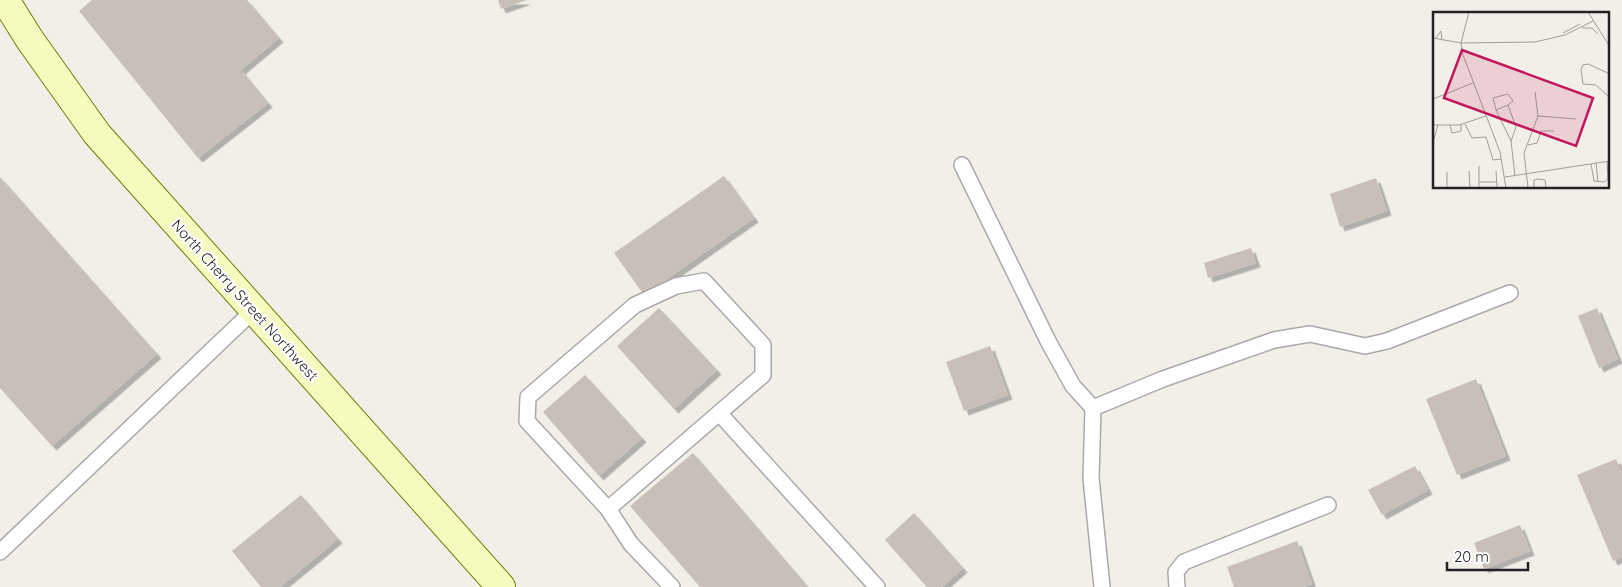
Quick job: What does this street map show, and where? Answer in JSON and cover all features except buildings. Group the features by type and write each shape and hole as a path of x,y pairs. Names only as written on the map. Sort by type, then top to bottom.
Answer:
{"main road":[{"name":"North Cherry Street Northwest","path":"5,0 30,40 97,134 501,587"}],"lane":[{"path":"962,165 1048,341 1074,386 1093,408 1091,478 1102,587"},
{"path":"608,509 763,376 763,345 704,281 676,286 635,305 528,397 527,422 608,509 631,544 672,587"},
{"path":"1093,408 1163,379 1274,340 1310,334 1365,346 1386,341 1510,294"},
{"path":"0,552 254,310"},
{"path":"720,414 877,587"},
{"path":"1177,587 1176,572 1184,562 1328,505"}]}
